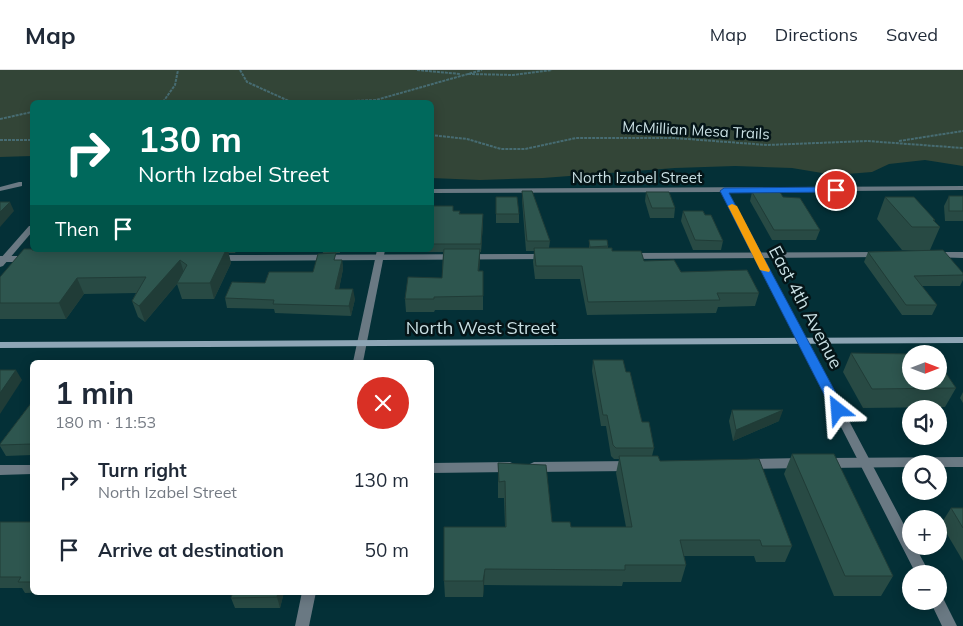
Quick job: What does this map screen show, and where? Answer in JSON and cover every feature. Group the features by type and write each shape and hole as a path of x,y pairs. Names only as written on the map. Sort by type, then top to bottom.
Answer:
{"street":[{"path":"0,189 19,184"},
{"name":"North Izabel Street","path":"434,191 724,191 963,188"},
{"name":"East 4th Avenue","path":"724,191 918,565"},
{"path":"1,261 30,230"},
{"path":"212,258 381,254 559,256"},
{"path":"358,360 381,254"},
{"path":"924,255 963,254"},
{"path":"618,256 886,255"},
{"path":"1,261 44,259"},
{"name":"North West Street","path":"0,345 963,340"},
{"path":"740,464 963,462"},
{"path":"434,468 643,465"},
{"path":"0,470 30,470"},
{"path":"302,626 308,595"},
{"path":"942,610 950,626"}],"path":[{"path":"164,100 174,85 178,70"},
{"path":"240,70 247,82 287,100"},
{"path":"417,70 463,74 513,75 552,70"},
{"path":"365,100 382,99 482,70"},
{"path":"0,119 30,112"},
{"path":"891,142 963,131"},
{"name":"McMillian Mesa Trails","path":"434,135 467,139 501,149 525,149 576,138 674,138 767,145 891,142 963,148"},
{"path":"0,140 30,140"}],"green space":[{"path":"0,70 963,70 963,166 925,160 889,164 872,172 834,175 792,168 735,166 675,168 543,178 480,180 434,178 434,100 30,100 30,156 0,157"}],"building":[{"path":"522,191 532,191 550,241 527,241"},
{"path":"646,192 669,192 675,208 652,208"},
{"path":"752,192 780,192 783,197 800,198 820,230 774,230"},
{"path":"949,196 963,196 963,211 949,211"},
{"path":"496,197 517,197 519,214 496,214"},
{"path":"885,197 914,197 940,227 912,227"},
{"path":"0,202 10,202 0,212"},
{"path":"434,206 453,206 453,211 460,211 459,214 483,214 481,244 434,244"},
{"path":"683,211 703,211 705,215 711,215 723,241 695,240"},
{"path":"589,240 607,240 608,246 590,247"},
{"path":"534,248 612,248 612,251 641,251 644,261 674,260 681,272 747,270 759,293 717,293 720,300 588,302 582,266 536,266"},
{"path":"24,249 30,249 30,252 225,252 210,283 177,283 187,265 180,260 139,306 132,301 146,277 77,278 59,303 0,303 0,277"},
{"path":"444,249 480,249 478,271 483,271 483,296 405,299 408,277 442,278"},
{"path":"943,250 963,275 914,276 937,305 906,305 868,252"},
{"path":"336,253 334,260 342,260 335,289 353,289 349,306 273,304 274,300 225,298 232,282 265,283 269,272 313,272 318,254"},
{"path":"851,353 902,354 902,389 872,389"},
{"path":"593,360 623,360 626,372 630,372 642,422 649,422 654,448 616,448 613,445 607,415 603,415"},
{"path":"0,370 16,370 0,393"},
{"path":"948,376 956,388 948,388"},
{"path":"30,405 30,444 0,444"},
{"path":"732,410 783,410 736,430"},
{"path":"792,454 834,454 893,576 845,576"},
{"path":"619,456 658,456 660,461 759,459 792,546 762,546 760,540 680,540 686,565 625,565 625,570 485,569 483,581 444,581 444,527 506,527 505,481 499,482 498,463 546,465 552,522 570,522 571,527 632,527"},
{"path":"951,508 963,508 963,528"},
{"path":"0,522 30,522 30,582 18,582 21,577 0,577"},
{"path":"232,595 277,595 277,597 231,598"}],"slow traffic":[{"path":"732,206 765,270"}],"route":[{"path":"836,190 724,191 838,410"}]}
